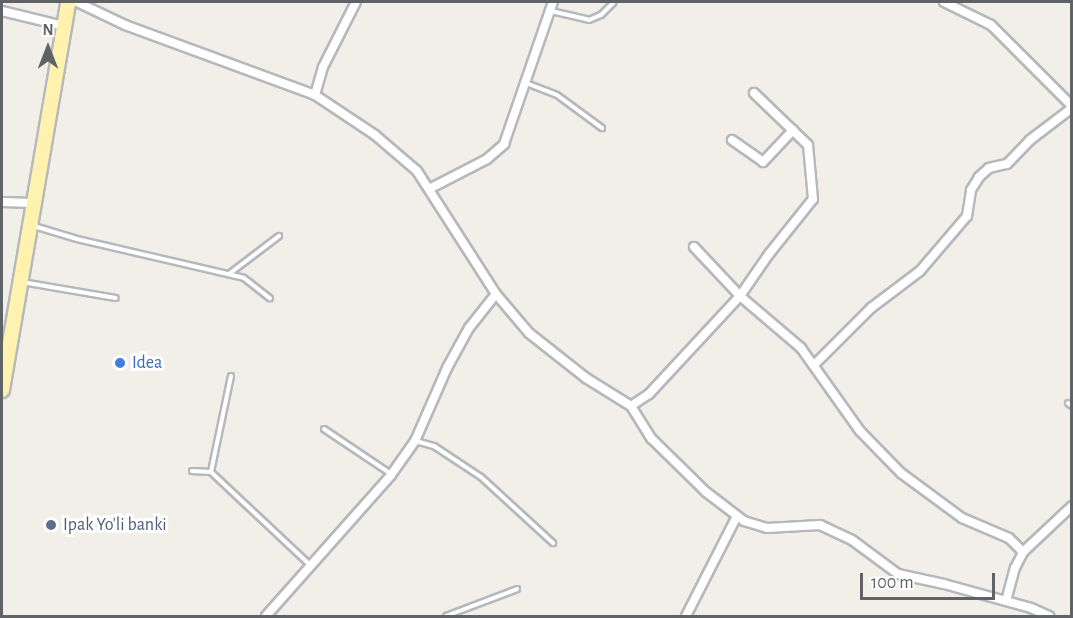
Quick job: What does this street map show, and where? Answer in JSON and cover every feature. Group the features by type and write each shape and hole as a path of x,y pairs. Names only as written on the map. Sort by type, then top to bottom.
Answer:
{"main road":[{"path":"2,390 68,2"}],"street":[{"path":"77,2 126,24 315,95 375,135 417,171 496,294 529,333 586,378 631,406 652,439 706,492 737,516 752,525 767,528 820,525 852,540 898,574 1006,601 1049,616"},
{"path":"315,95 323,67 356,2"},
{"path":"814,365 871,308 920,272 967,216 971,190 979,177 989,168 1007,164 1030,140 1071,107 991,24 944,2"},
{"path":"429,189 487,159 504,144 552,6"},
{"path":"2,11 64,26"},
{"path":"631,406 649,394 740,296 769,254 813,199 808,145 754,93"},
{"path":"732,140 763,162 793,130"},
{"path":"2,202 34,202"},
{"path":"694,247 740,296 801,348 860,431 901,473 962,518 1009,538 1023,552"},
{"path":"266,616 391,475 415,441 469,328 496,294"},
{"path":"1006,601 1015,568 1023,552 1071,506"},
{"path":"686,616 737,516"}],"lane":[{"path":"552,6 589,20 601,15 614,2"},
{"path":"525,83 557,95 602,128"},
{"path":"30,224 77,239 244,278 270,298"},
{"path":"229,274 279,236"},
{"path":"20,281 116,298"},
{"path":"211,472 231,375"},
{"path":"324,429 391,475"},
{"path":"415,441 434,446 480,477 553,543"},
{"path":"192,471 211,472 311,566"},
{"path":"446,616 517,589"}],"place":[{"name":"Idea","path":"120,363"},
{"name":"Ipak Yo'li banki","path":"51,525"}]}
